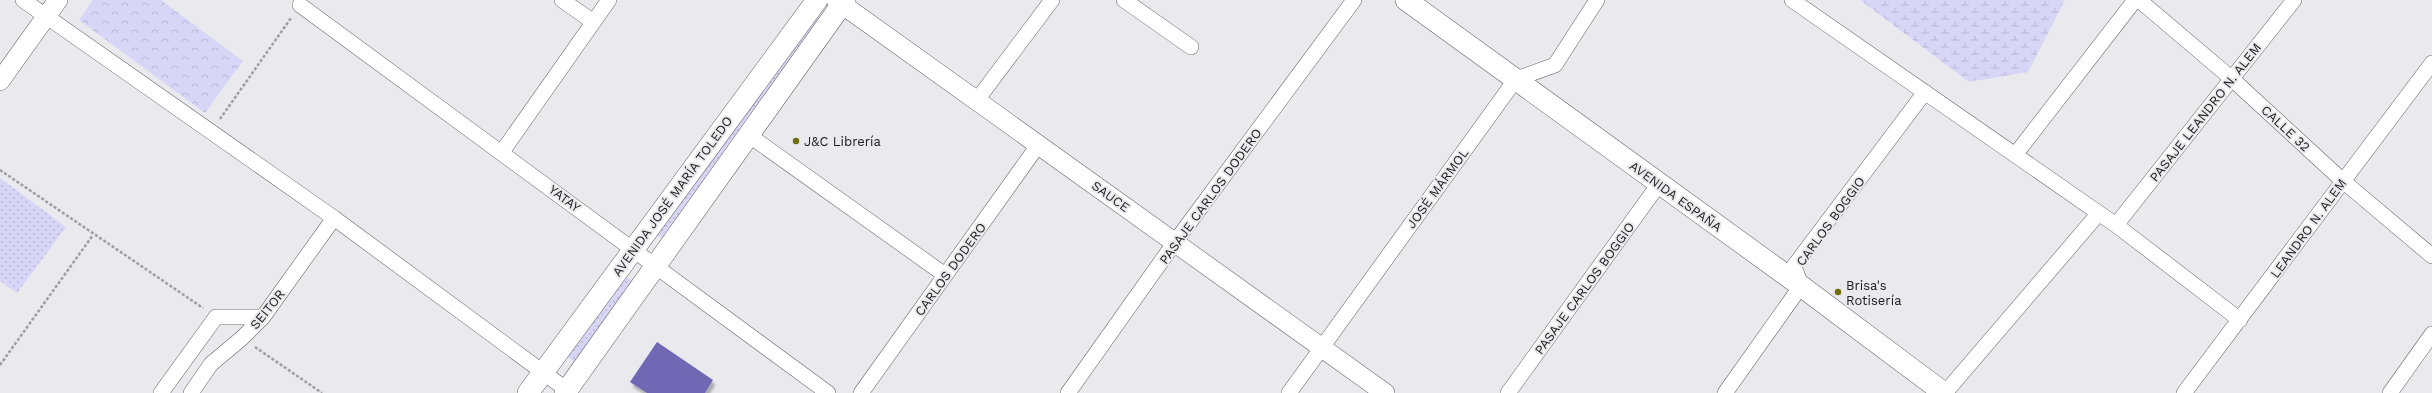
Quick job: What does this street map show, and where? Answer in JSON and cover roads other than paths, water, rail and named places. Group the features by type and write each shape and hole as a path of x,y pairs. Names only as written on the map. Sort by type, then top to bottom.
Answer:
{"main road":[{"name":"AVENIDA JOSÉ MARÍA TOLEDO","path":"528,393 817,0"},
{"name":"AVENIDA ESPAÑA","path":"1406,0 1801,286 1945,393"},
{"path":"566,391 750,136 841,1"}],"street":[{"path":"23,0 334,218 544,372 566,391"},
{"path":"0,81 58,0"},
{"path":"562,0 592,21"},
{"path":"502,152 592,21 609,0"},
{"path":"977,100 1052,0"},
{"path":"1124,0 1191,47"},
{"name":"PASAJE CARLOS DODERO","path":"1068,393 1175,242 1354,0"},
{"path":"1516,80 1555,64 1597,0"},
{"path":"1792,0 2116,225 2240,320"},
{"path":"2015,155 2135,0"},
{"name":"CALLE 32","path":"2140,0 2231,78 2343,181 2425,248 2432,256"},
{"name":"PASAJE LEANDRO N. ALEM","path":"2116,225 2294,0"},
{"name":"SAUCE","path":"841,1 1385,393"},
{"name":"YATAY","path":"300,5 828,393"},
{"name":"LEANDRO N. ALEM","path":"2184,393 2432,63"},
{"name":"JOSÉ MÁRMOL","path":"1289,393 1516,80"},
{"name":"CARLOS BOGGIO","path":"1725,393 1801,286 1794,266 1925,92"},
{"path":"750,136 945,275"},
{"name":"CARLOS DODERO","path":"861,393 1039,144"},
{"name":"PASAJE CARLOS BOGGIO","path":"1508,393 1659,184"},
{"path":"1945,393 2099,213"},
{"name":"SEITOR","path":"191,393 211,364 242,338 263,317 334,218"},
{"path":"161,393 216,317 263,317"},
{"path":"2390,393 2432,334"}],"place":[{"name":"J&C Librería","path":"796,141"},
{"name":"Brisa's Rotisería","path":"1838,292"}]}
